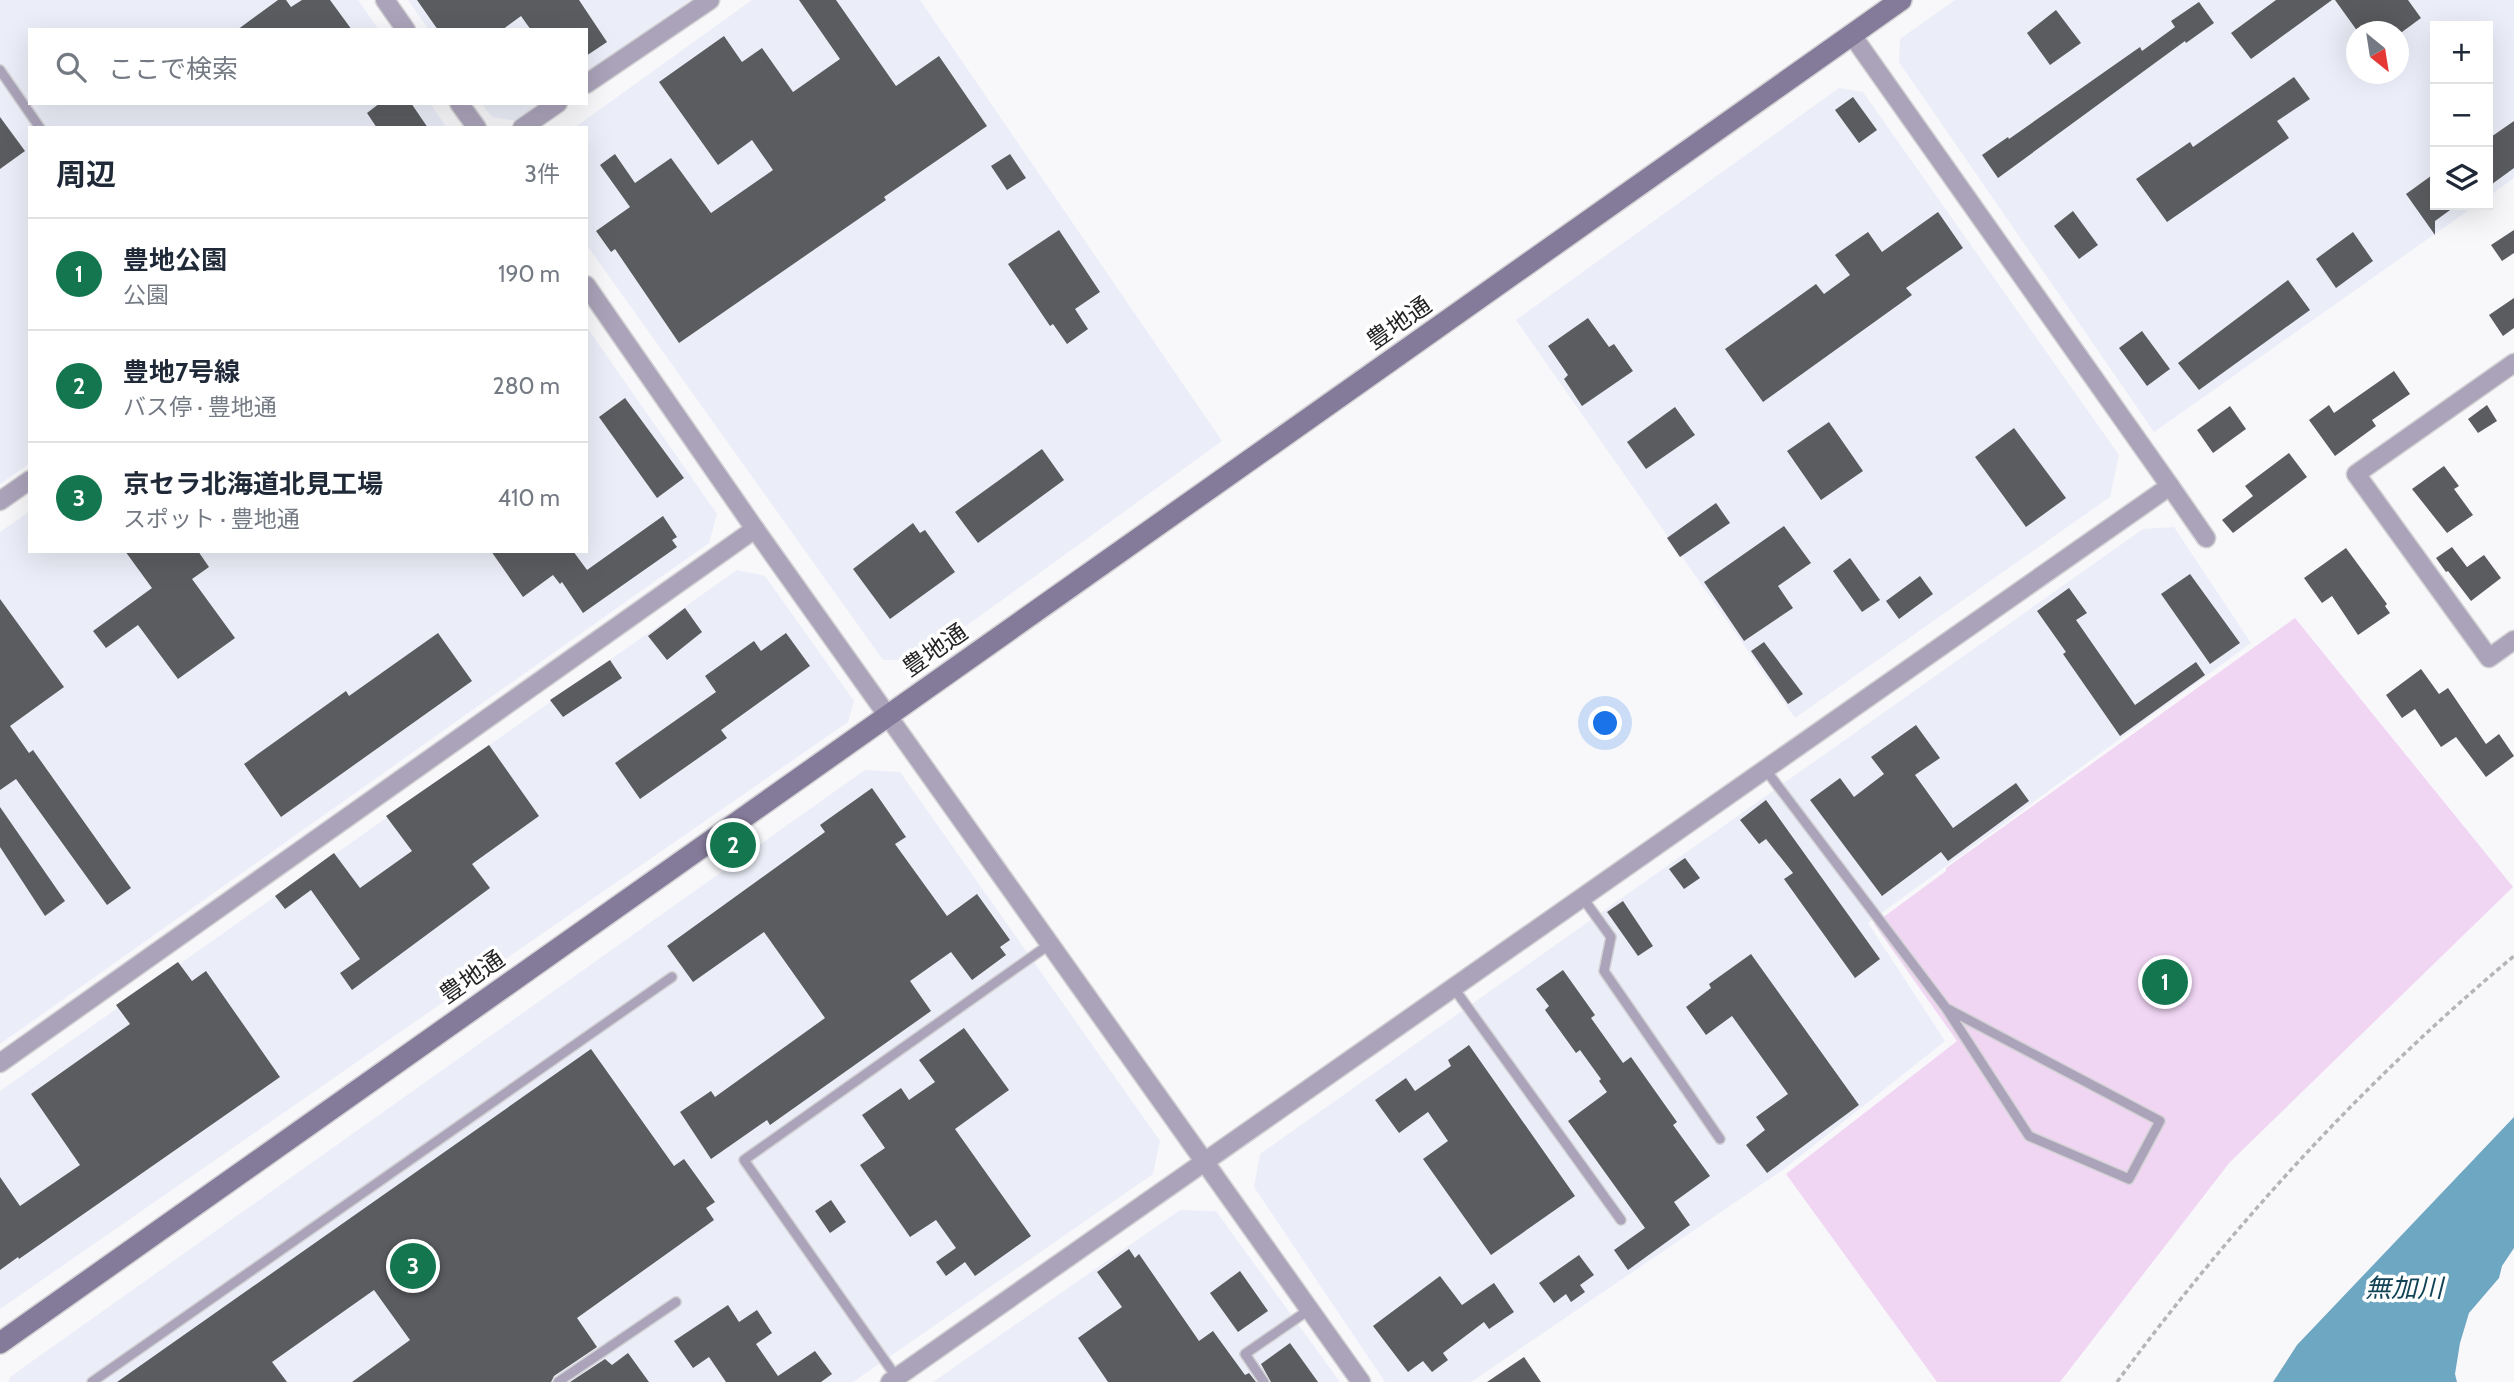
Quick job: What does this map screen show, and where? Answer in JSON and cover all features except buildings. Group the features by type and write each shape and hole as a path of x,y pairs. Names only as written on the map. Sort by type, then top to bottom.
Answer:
{"main road":[{"name":"豊地通","path":"0,1343 1901,0"}],"street":[{"path":"385,0 405,28"},
{"path":"588,83 710,0"},
{"path":"1852,35 2206,538"},
{"path":"460,105 476,126"},
{"path":"525,126 555,105"},
{"path":"588,288 755,529 1362,1382"},
{"path":"2514,363 2357,474 2488,658 2514,640"},
{"path":"0,501 28,481"},
{"path":"894,1380 2170,486"},
{"path":"0,1063 755,529"}],"lane":[{"path":"0,70 39,126"},
{"path":"1765,769 1946,1008 2029,1136 2129,1179 2160,1121 1946,1008"},
{"path":"1582,897 1611,937 1604,971 1720,1139"},
{"path":"894,1380 744,1160 1051,944"},
{"path":"92,1382 673,977"},
{"path":"1453,987 1621,1220"},
{"path":"558,1382 676,1301"},
{"path":"1264,1382 1245,1354 1310,1309"}],"path":[{"path":"2117,1382 2239,1227 2306,1150 2427,1032 2514,956"}],"shaded area":[{"path":"0,0 358,0 378,28 28,28 28,105 431,105 446,126 28,126 28,464 0,484"},
{"path":"408,0 690,0 588,72 588,28 428,28"},
{"path":"752,0 920,0 1222,441 919,660 883,660 588,247 588,126 577,126"},
{"path":"1955,0 2514,0 2514,178 2493,193 2493,21 2430,21 2430,210 2469,210 2154,432 1899,62 1900,39"},
{"path":"1839,88 1863,92 2119,455 2110,497 1795,718 1516,320"},
{"path":"483,105 539,105 517,121 492,117"},
{"path":"588,329 717,514 709,543 0,1044 0,532 28,512 28,553 588,553"},
{"path":"2174,527 2251,643 1868,923 1945,1041 1784,1169 1471,1382 1385,1382 1254,1187 1260,1154 2143,529"},
{"path":"737,570 765,576 854,701 848,722 0,1309 0,1091"},
{"path":"2295,618 2513,887 2230,1162 2060,1382 1937,1382 1786,1174 1957,1041 1874,924 1946,871 1946,868"},
{"path":"865,770 900,772 1160,1141 1153,1174 853,1382 9,1382 10,1377"},
{"path":"1180,1210 1216,1211 1340,1382 933,1382"}],"water":[{"name":"無加川","path":"2514,1117 2514,1248 2502,1266 2499,1278 2469,1313 2460,1343 2455,1374 2457,1382 2273,1382 2297,1345"}],"place":[{"name":"豊地7号線","path":"733,845"},
{"name":"豊地公園","path":"2165,982"},
{"name":"京セラ北海道北見工場","path":"413,1266"}]}
